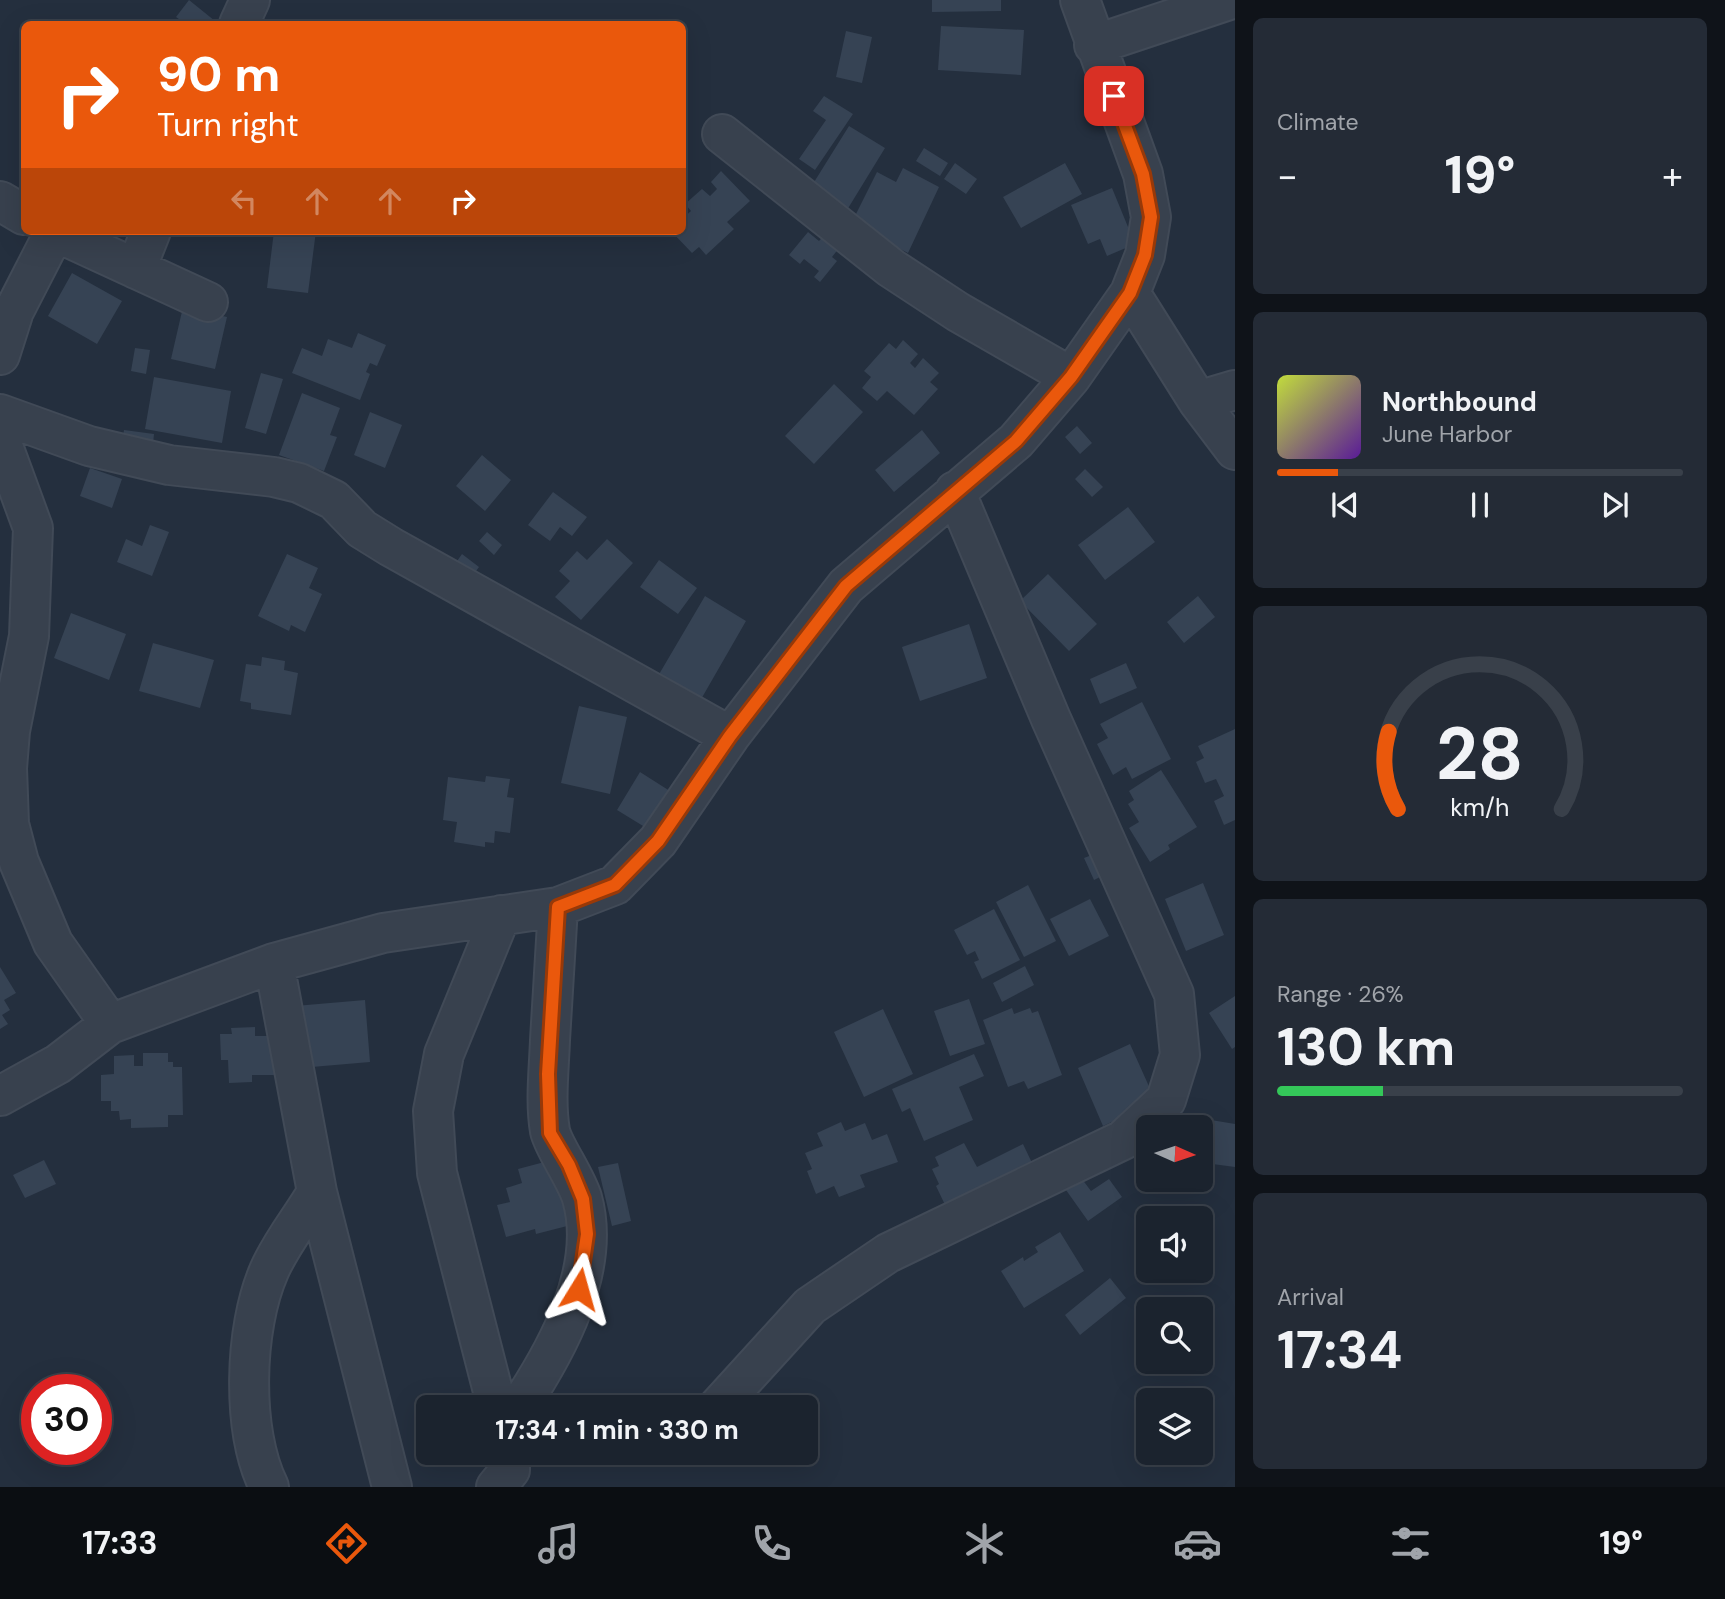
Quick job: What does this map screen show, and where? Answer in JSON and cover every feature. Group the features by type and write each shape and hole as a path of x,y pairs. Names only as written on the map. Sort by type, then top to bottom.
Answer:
{"street":[{"path":"240,21 250,0"},
{"path":"0,1096 58,1064 110,1024 274,963 383,933 558,907 615,885 658,841 730,736 846,586 1016,441 1071,377 1130,293 1145,255 1151,217 1143,174 1094,45 1080,0"},
{"path":"1094,45 1229,0"},
{"path":"722,134 891,268 958,312 1071,377"},
{"path":"0,201 21,213"},
{"path":"0,355 14,311 52,235"},
{"path":"63,235 208,302"},
{"path":"136,269 149,235"},
{"path":"1130,293 1198,401 1235,450"},
{"path":"1198,401 1235,390"},
{"path":"0,414 89,446 169,465 274,477 299,483 334,499 362,529 391,547 730,736"},
{"path":"0,438 33,528 29,636 10,731 7,768 9,824 23,872 53,943 110,1024"},
{"path":"729,1395 810,1306 888,1253 1123,1140 1166,1100 1180,1055 1174,994 1051,719 956,491"},
{"path":"527,1395 554,1354 579,1289 587,1234 583,1199 569,1165 550,1133 548,1074 558,907"},
{"path":"494,1395 437,1173 433,1111 444,1054 501,915"},
{"path":"274,963 317,1192 392,1487"},
{"path":"269,1487 259,1467 251,1398 251,1336 269,1270 317,1192"},
{"path":"496,1487 510,1470 510,1465"}],"building":[{"path":"189,0 215,21 182,21 176,17"},
{"path":"932,0 1001,0 1001,11 932,12"},
{"path":"941,26 1024,30 1021,75 938,70"},
{"path":"846,31 872,37 862,83 836,77"},
{"path":"824,96 853,114 815,170 799,159 826,120 813,111"},
{"path":"849,126 885,148 847,210 811,187"},
{"path":"924,148 948,163 940,176 916,161"},
{"path":"955,163 977,179 966,194 944,179"},
{"path":"1065,163 1082,194 1021,228 1003,197"},
{"path":"903,168 939,187 908,253 851,224 877,172 896,182"},
{"path":"721,171 750,201 727,222 734,229 706,255 699,247 692,253 675,235 686,235 686,215 691,211 686,203 702,189 710,196 717,189 711,182"},
{"path":"1112,188 1135,244 1107,256 1100,239 1088,244 1071,205"},
{"path":"828,231 843,243 832,257 837,261 820,282 814,277 819,271 804,259 800,264 789,255 808,232 819,241"},
{"path":"274,235 315,235 308,293 267,288"},
{"path":"72,273 122,301 97,344 48,316"},
{"path":"183,307 227,317 215,369 171,359"},
{"path":"358,333 386,345 377,366 370,363 366,372 370,374 360,400 292,373 302,348 322,356 328,339 352,348"},
{"path":"903,340 918,354 910,363 915,368 923,358 939,373 930,382 938,389 914,415 887,391 877,401 862,388 871,377 864,371 889,343 896,349"},
{"path":"135,348 150,350 146,374 131,371"},
{"path":"261,373 283,379 266,434 245,428"},
{"path":"154,377 231,391 222,443 145,429"},
{"path":"834,384 863,412 814,464 785,436"},
{"path":"302,393 340,408 330,435 337,437 324,471 279,455"},
{"path":"370,412 402,425 385,468 354,455"},
{"path":"1077,426 1092,443 1080,454 1065,437"},
{"path":"124,430 154,434 152,454 121,450"},
{"path":"922,430 940,453 894,492 875,470"},
{"path":"482,455 511,480 485,511 456,486"},
{"path":"90,468 122,479 112,508 80,496"},
{"path":"1085,469 1103,487 1092,497 1075,479"},
{"path":"553,492 587,517 572,536 560,527 550,541 528,525"},
{"path":"1128,507 1155,542 1105,580 1078,545"},
{"path":"150,525 169,532 152,576 117,562 126,539 142,546"},
{"path":"487,532 502,545 494,555 479,541"},
{"path":"607,539 633,563 581,620 555,597 570,581 559,571 577,551 587,560"},
{"path":"287,554 318,568 309,588 322,594 305,632 291,625 289,631 258,616"},
{"path":"462,554 479,567 465,586 448,574"},
{"path":"659,560 697,588 678,614 640,587"},
{"path":"1048,574 1097,624 1069,651 1020,601"},
{"path":"705,596 746,621 700,701 658,676"},
{"path":"1198,596 1215,617 1184,643 1167,622"},
{"path":"71,613 126,634 109,680 54,658"},
{"path":"969,624 987,678 920,701 902,647"},
{"path":"153,643 214,660 200,708 139,691"},
{"path":"262,657 285,661 284,670 298,673 291,715 251,709 251,703 240,701 246,664 261,666"},
{"path":"1126,663 1137,688 1100,704 1090,679"},
{"path":"1142,702 1171,759 1132,779 1126,767 1113,775 1097,744 1108,738 1100,724"},
{"path":"579,706 627,717 610,794 561,783"},
{"path":"1235,729 1235,820 1224,825 1214,801 1224,796 1216,779 1205,783 1196,762 1204,758 1198,746"},
{"path":"1161,770 1197,827 1168,845 1170,849 1150,862 1129,828 1139,822 1128,804 1134,800 1129,791"},
{"path":"640,772 684,800 661,837 617,810"},
{"path":"486,776 510,779 507,797 514,798 510,833 495,831 494,843 485,842 485,847 454,842 457,822 443,820 448,777 485,782"},
{"path":"1097,853 1106,874 1094,880 1084,858"},
{"path":"1203,883 1224,935 1186,951 1165,899"},
{"path":"1028,885 1056,941 1024,957 996,902"},
{"path":"1090,899 1109,936 1069,956 1050,919"},
{"path":"994,909 1020,960 982,979 974,962 979,960 975,951 967,955 954,930"},
{"path":"1025,966 1034,985 1002,1002 993,983"},
{"path":"0,967 16,993 4,1000 10,1010 2,1015 8,1024 0,1029"},
{"path":"1235,996 1235,1047 1232,1049 1209,1013"},
{"path":"969,999 985,1044 950,1056 934,1011"},
{"path":"365,1000 370,1062 300,1068 295,1006"},
{"path":"1012,1008 1014,1014 1030,1008 1032,1013 1038,1011 1062,1075 1028,1089 1024,1081 1008,1087 983,1020"},
{"path":"883,1009 913,1074 864,1097 834,1032"},
{"path":"255,1027 255,1036 276,1036 277,1075 252,1075 252,1082 229,1083 228,1060 221,1060 220,1034 232,1034 231,1028"},
{"path":"1130,1044 1156,1102 1103,1126 1078,1068"},
{"path":"143,1053 168,1053 168,1062 173,1062 173,1067 182,1067 183,1115 168,1115 168,1127 131,1128 131,1119 120,1120 119,1111 111,1111 111,1101 101,1101 101,1075 114,1074 114,1056 134,1055 134,1066 143,1066"},
{"path":"974,1054 984,1076 959,1087 973,1120 924,1141 910,1108 902,1112 892,1089"},
{"path":"1213,1120 1235,1124 1235,1167 1213,1164"},
{"path":"841,1122 845,1131 865,1123 872,1140 887,1134 898,1162 860,1175 865,1187 839,1197 834,1186 816,1194 807,1171 812,1169 805,1153 823,1146 817,1133"},
{"path":"964,1143 977,1167 1023,1144 1033,1165 947,1209 936,1186 939,1184 932,1169 939,1166 935,1157"},
{"path":"44,1160 56,1184 25,1198 13,1175"},
{"path":"552,1160 571,1225 536,1234 535,1229 506,1237 497,1205 510,1202 506,1188 522,1183 518,1169"},
{"path":"618,1163 631,1221 612,1226 598,1167"},
{"path":"1082,1179 1091,1191 1109,1179 1122,1197 1088,1221 1066,1190"},
{"path":"1060,1232 1084,1271 1024,1308 1001,1271 1023,1257 1024,1261 1038,1252 1035,1247"},
{"path":"1110,1278 1126,1298 1080,1335 1065,1315"}],"route":[{"path":"579,1289 587,1234 583,1199 569,1165 550,1133 548,1074 558,907 615,885 658,841 730,736 846,586 1016,441 1071,377 1130,293 1145,255 1151,217 1143,174 1114,96"}]}
